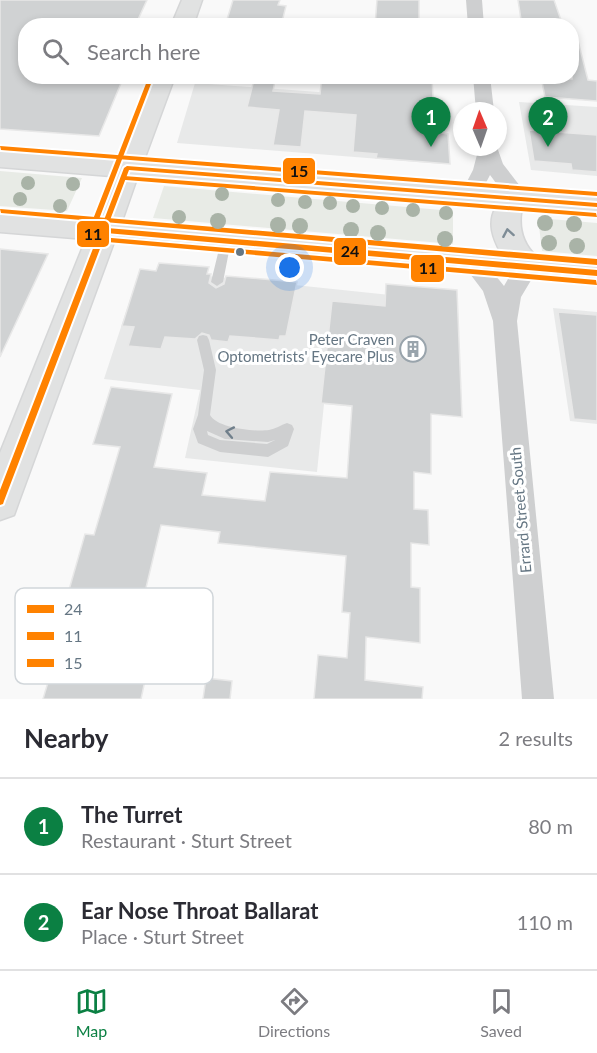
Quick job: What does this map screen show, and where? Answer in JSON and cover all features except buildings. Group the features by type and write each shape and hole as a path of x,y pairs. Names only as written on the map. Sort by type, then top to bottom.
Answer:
{"main road":[{"path":"185,18 192,0"},
{"path":"0,501 160,84"},
{"path":"0,158 597,205"},
{"path":"470,195 482,208 487,232 472,262"},
{"path":"520,199 514,202 508,210 506,228 513,250 528,267"},
{"path":"0,221 597,273"}],"street":[{"path":"474,0 475,18"},
{"path":"482,84 484,102"},
{"path":"470,195 483,170 486,156"},
{"path":"491,156 496,168 520,199"},
{"name":"Errard Street South","path":"472,262 493,287 505,321 538,699"},
{"name":"Errard Street South","path":"505,321 510,296 528,267"}],"lane":[{"path":"217,282 226,241"},
{"path":"203,340 210,370 200,429 203,439 220,446 268,451 283,442 287,429"}],"shaded area":[{"path":"195,84 440,101 443,164 177,143"},
{"path":"519,102 597,107 597,176 531,170"},
{"path":"0,171 82,178 67,211 0,206"},
{"path":"164,186 453,211 453,244 153,218"},
{"path":"538,218 597,223 597,256 542,251"},
{"path":"140,269 457,302 461,417 324,404 317,472 185,458 200,390 104,379"},
{"path":"553,308 597,312 597,424 570,421"}],"transit line":[{"name":"11","path":"149,84 93,227 93,234 98,239 596,283"},
{"name":"15","path":"1,148 597,194"},
{"name":"24","path":"0,501 127,168 597,205"},
{"name":"11","path":"126,178 596,215"},
{"name":"15","path":"1,211 597,262"},
{"name":"24","path":"103,230 597,273"}],"place":[{"name":"The Turret","path":"431,147"},
{"name":"Ear Nose Throat Ballarat","path":"548,147"},
{"name":"Peter Craven Optometrists' Eyecare Plus","path":"413,349"}]}
